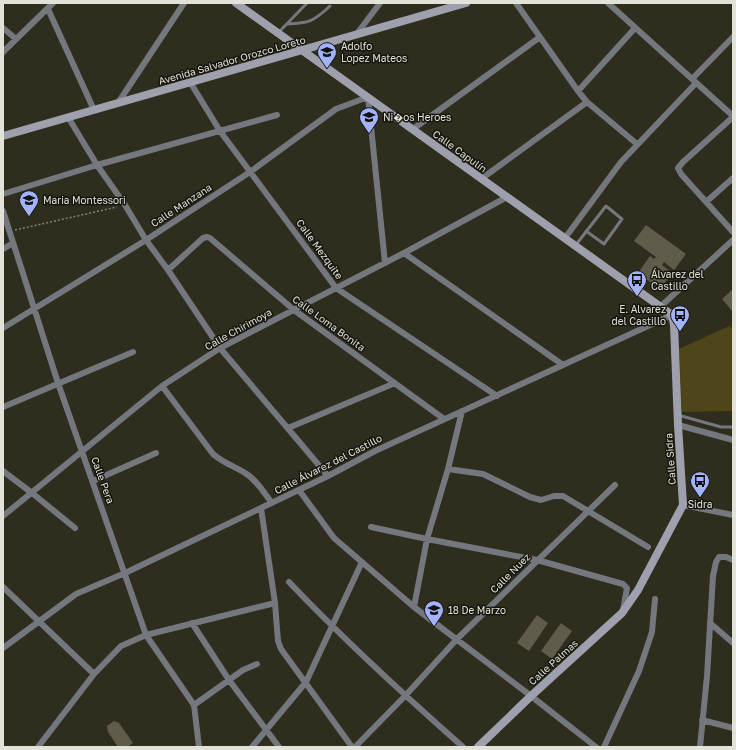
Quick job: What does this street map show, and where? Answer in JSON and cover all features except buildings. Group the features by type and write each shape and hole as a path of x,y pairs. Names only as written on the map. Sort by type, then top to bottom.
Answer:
{"street":[{"path":"3,52 53,3"},
{"path":"118,103 184,3"},
{"name":"Calle Capulín","path":"236,3 672,316"},
{"path":"356,36 380,3"},
{"name":"Avenida Salvador Orozco Loreto","path":"3,136 356,36 466,3"},
{"path":"516,3 587,102 637,144"},
{"path":"608,3 733,117 678,168 681,174 733,232"},
{"path":"48,9 94,110"},
{"path":"3,28 16,39"},
{"path":"578,91 635,28"},
{"path":"412,129 540,37"},
{"path":"564,238 637,144 733,37"},
{"name":"Calle Mezquite","path":"190,82 220,131 336,288 497,396"},
{"path":"368,97 385,263"},
{"name":"Calle Manzana","path":"3,328 146,240 250,172 336,109 368,97"},
{"path":"482,179 587,102"},
{"path":"3,194 97,165 277,115"},
{"path":"68,117 97,165 125,205 146,240 220,348 328,476"},
{"path":"706,202 733,178"},
{"name":"Calle Chirimoya","path":"3,516 162,386 220,348 385,263 507,197"},
{"name":"Calle Pera","path":"3,210 58,383 126,574 146,635 194,705 199,747"},
{"name":"Calle Loma Bonita","path":"168,270 203,238 210,238 294,310 444,419"},
{"path":"660,307 733,240"},
{"path":"3,249 13,243"},
{"path":"404,253 563,365"},
{"name":"Calle Álvarez del Castillo","path":"3,648 76,594 126,574 328,476 375,451 672,316"},
{"name":"Calle Sidra","path":"672,316 674,325 683,505"},
{"path":"3,407 133,352"},
{"path":"288,428 395,383"},
{"path":"162,386 213,454 220,461 246,473 259,486 272,503"},
{"path":"414,607 427,539 448,469 462,411"},
{"path":"678,425 733,440"},
{"path":"93,481 156,453"},
{"path":"448,469 483,474 530,497 541,500 554,496 563,496 648,547"},
{"path":"3,471 32,492 75,528"},
{"name":"Calle Nuez","path":"354,747 405,696 457,639 615,486"},
{"path":"299,490 334,538 414,607 596,747"},
{"path":"683,505 733,516"},
{"name":"Calle Palmas","path":"478,747 531,696 622,614 638,590 683,505"},
{"path":"261,508 278,641 281,649 354,747"},
{"path":"371,526 427,539 537,560 625,586 627,591 622,614"},
{"path":"700,747 707,676 713,576 716,562 719,557 726,557 733,560"},
{"path":"252,747 306,682 362,562"},
{"path":"289,582 332,627 405,696 463,747"},
{"path":"3,587 94,674"},
{"path":"604,747 639,671 652,632 655,599"},
{"path":"39,747 94,674 121,646 146,635 274,603"},
{"path":"710,623 733,644"},
{"path":"192,624 230,680 279,747"},
{"path":"194,705 242,670 257,664"},
{"path":"702,720 733,728"}],"lane":[{"path":"278,33 307,3"},
{"path":"287,24 306,24 311,22 321,16 330,6"},
{"path":"575,246 586,231 606,206 622,219 604,244 586,231"},
{"path":"678,415 721,427 733,427"}],"path":[{"path":"10,232 125,205"}],"shaded area":[{"path":"729,326 733,329 733,411 682,412 679,349"}],"place":[{"name":"Adolfo Lopez Mateos","path":"327,69"},
{"name":"Ni�os Heroes","path":"369,134"},
{"name":"Maria Montessori","path":"29,217"},
{"name":"Álvarez del Castillo","path":"637,297"},
{"name":"E. Alvarez del Castillo","path":"680,332"},
{"name":"Sidra","path":"700,498"},
{"name":"18 De Marzo","path":"434,627"}]}
